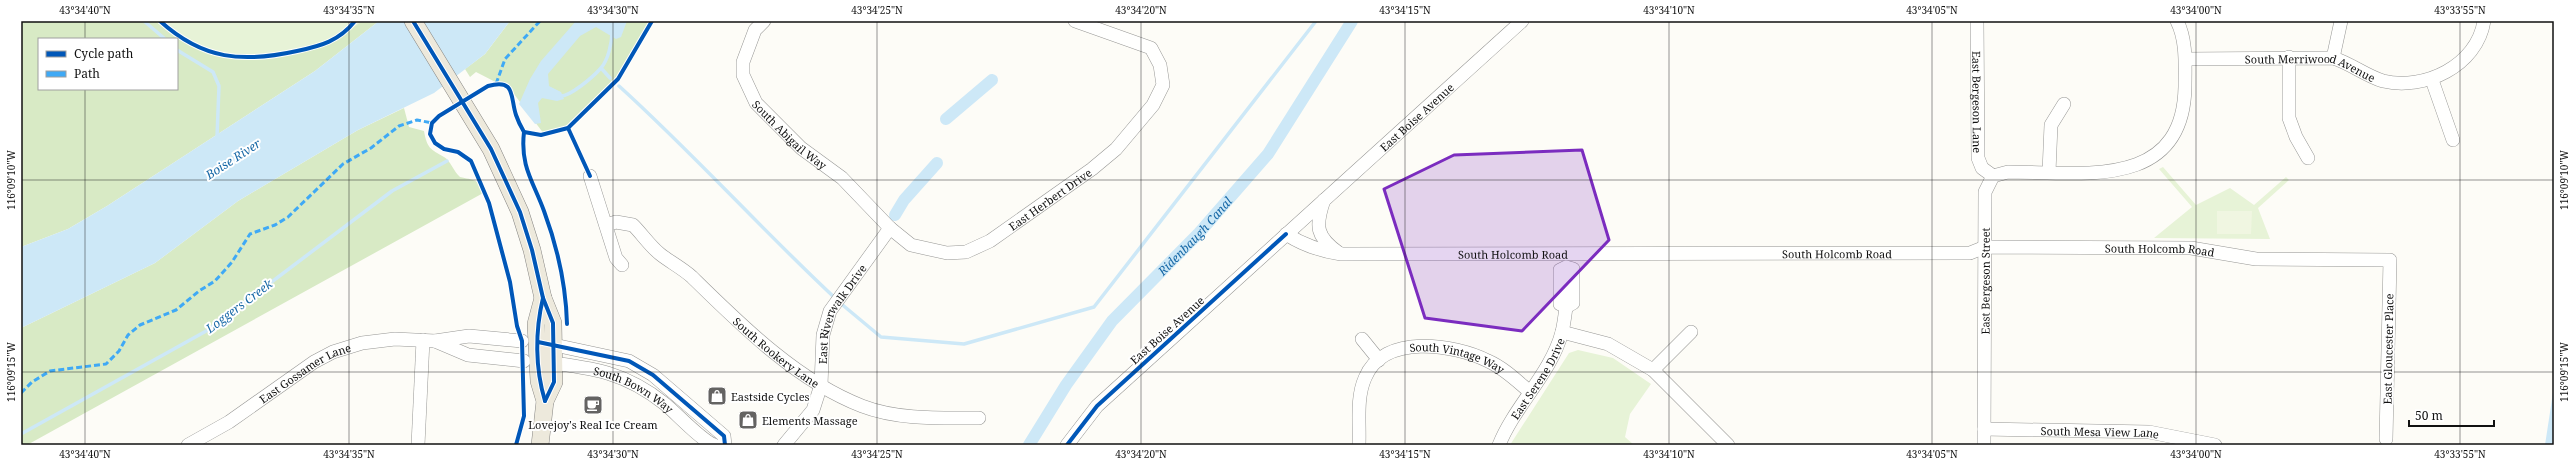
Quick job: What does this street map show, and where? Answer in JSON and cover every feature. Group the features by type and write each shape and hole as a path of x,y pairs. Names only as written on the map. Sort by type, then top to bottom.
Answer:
{"main road":[{"path":"413,21 467,108 508,183 532,250 542,298 536,324 539,381 545,401 540,445"}],"street":[{"name":"South Abigail Way","path":"764,21 755,30 743,62 744,75 756,103 801,148 842,178 890,228"},
{"name":"East Herbert Drive","path":"890,228 911,245 947,253 966,252 990,241 1092,169 1116,149 1153,105 1163,85 1160,65 1151,48 1074,21"},
{"name":"East Boise Avenue","path":"1067,445 1097,406 1522,21"},
{"name":"East Bergeson Lane","path":"1977,21 1978,158 1982,168 1993,176"},
{"path":"1993,176 2008,172 2112,172 2134,167 2158,154 2171,138 2180,120 2185,99 2186,59 2182,31 2178,21"},
{"path":"2333,58 2341,21"},
{"path":"2454,140 2432,80 2456,65 2472,49 2484,21"},
{"path":"2289,57 2289,118 2296,137 2308,158"},
{"name":"South Merriwood Avenue","path":"2186,59 2289,57 2333,58 2349,63 2382,80 2400,83 2432,80"},
{"path":"2049,172 2051,125 2064,104"},
{"path":"590,176 616,258 622,265"},
{"name":"East Bergeson Street","path":"1984,445 1985,192 1993,176"},
{"path":"1324,199 1317,220 1320,233 1329,246 1341,254"},
{"name":"South Rookery Lane","path":"606,225 616,222 633,225 658,253 690,276 720,307 798,372 821,385 863,406 889,413 918,417 979,418"},
{"name":"East Riverwalk Drive","path":"784,445 813,410 821,385 823,335 830,311 890,228"},
{"name":"South Holcomb Road","path":"1286,234 1323,252 1341,254 1970,253 1985,247 2191,248 2256,258 2390,260"},
{"name":"East Serene Drive","path":"1499,445 1505,429 1548,365 1562,332 1566,307 1573,303 1573,269 1566,267 1566,253"},
{"name":"East Gloucester Place","path":"2386,439 2390,260"},
{"path":"1562,332 1608,344 1653,370 1728,445"},
{"path":"1653,370 1691,332"},
{"name":"East Gossamer Lane","path":"188,445 229,422 314,362 333,352 362,343 396,339 429,340 469,336 538,342"},
{"path":"1359,445 1360,399 1365,377 1379,360 1362,339"},
{"path":"418,445 429,340"},
{"name":"East Gossamer Lane","path":"429,340 468,355 539,362"},
{"name":"South Bown Way","path":"538,342 629,361 653,375 724,436 725,445"},
{"name":"South Vintage Way","path":"1379,360 1400,349 1432,346 1461,350 1489,361 1530,392"},
{"name":"South Bown Way","path":"539,362 612,372 636,383 664,403 714,445"},
{"name":"South Mesa View Lane","path":"1984,429 2149,432 2215,445"}],"highlighted area":[{"path":"1582,150 1609,240 1522,331 1425,318 1384,189 1454,155"}],"green space":[{"path":"21,21 364,21 331,51 197,81 178,41 178,38 38,38 38,90 21,124"},
{"path":"21,21 160,21 186,41 207,52 249,59 271,57 323,45 340,38 362,21 379,21 315,71 107,206 68,229 21,247"},
{"path":"510,21 652,21 618,79 568,128 544,134 511,90 476,72 470,77 465,69 485,54"},
{"path":"404,108 409,127 424,131 428,145 450,163 460,177 478,182 485,192 27,445 21,445 21,328 155,263 238,201 358,130"},
{"path":"2163,167 2196,205 2230,188 2254,205 2286,177 2289,180 2258,208 2270,239 2154,238 2192,207 2159,169"},
{"path":"2217,211 2252,211 2251,234 2217,234"},
{"path":"1578,350 1613,358 1651,384 1630,414 1625,437 1634,445 1510,445 1569,353"}],"water":[{"name":"Boise River","path":"379,21 510,21 485,54 434,93 358,130 238,201 155,263 21,328 21,247 68,229 107,206 315,71"},
{"path":"576,21 627,21 621,37 616,39 596,27 580,36 548,74 549,86 561,92 564,99 557,101 542,98 538,103 541,123 535,124 519,104 530,79 541,61"},
{"path":"2554,386 2554,445 2545,445"}],"waterway":[{"path":"144,21 164,38"},
{"path":"839,302 881,337 964,344 1094,307 1316,21"},
{"name":"Ridenbaugh Canal","path":"1029,445 1066,385 1112,321 1199,233 1268,154 1352,21"},
{"name":"Loggers Creek","path":"559,96 569,94 587,81 601,68 606,61 612,32"},
{"path":"178,51 213,72 219,86 217,137"},
{"path":"601,68 610,78"},
{"path":"946,119 992,80"},
{"path":"619,86 674,138 835,298"},
{"name":"Loggers Creek","path":"21,434 208,330 392,191 447,161"},
{"path":"895,215 904,200 937,163"}],"marked path":[{"path":"496,84 505,59 540,21"},
{"path":"21,393 32,382 50,371 106,364 119,351 128,335 140,325 176,310 199,291 215,281 232,262 250,234 275,225 288,217 343,164 371,148 399,126 417,120 432,123"}],"cycle path":[{"path":"160,21 176,34 192,44 208,51 241,57 277,55 322,45 343,33 355,21"},
{"path":"413,21 491,149 520,212 532,250 543,298 553,323 554,382 545,401"},
{"path":"516,445 524,416 522,341 517,326 510,282 489,203 471,161 458,152 444,149 435,143 430,134 432,123 439,116 488,86 497,84 508,87 512,96 516,115 524,132 541,135 568,128 618,79 652,21"},
{"path":"568,128 590,176"},
{"path":"524,132 523,144 528,173 549,224 557,252 565,296 567,324"},
{"path":"1067,445 1097,406 1286,234"},
{"path":"543,298 537,336 537,350 539,376 545,401"},
{"path":"538,342 629,361 653,375 724,436 725,445"}],"place":[{"name":"Eastside Cycles","path":"717,396"},
{"name":"Lovejoy's Real Ice Cream","path":"593,405"},
{"name":"Elements Massage","path":"748,420"}]}
